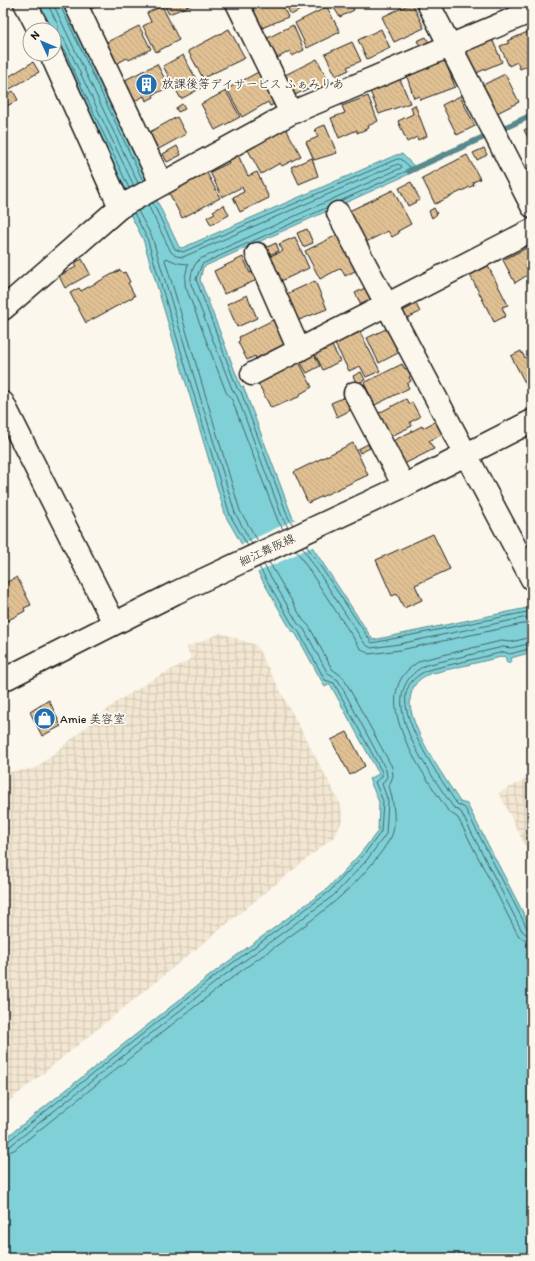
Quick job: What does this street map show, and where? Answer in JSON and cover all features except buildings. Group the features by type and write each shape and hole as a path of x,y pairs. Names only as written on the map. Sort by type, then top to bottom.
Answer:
{"street":[{"path":"25,3 35,22"},
{"path":"76,3 157,185"},
{"path":"428,3 532,206"},
{"path":"241,4 291,113"},
{"path":"3,309 123,205 157,185 291,113 451,47 524,10"},
{"path":"55,62 123,205"},
{"path":"338,213 391,310 532,579"},
{"path":"252,374 532,230"},
{"path":"257,254 300,350"},
{"path":"355,393 404,486"},
{"path":"3,402 114,623"},
{"name":"細江舞阪線","path":"3,680 114,623 236,564 404,486 532,421"}],"shaded area":[{"path":"221,633 256,645 340,803 343,819 335,836 3,1106 3,773 36,768 118,701 150,681 191,659 187,647"},
{"path":"532,776 532,860 499,793"}],"water":[{"path":"37,3 63,3 179,247 182,248 396,155 402,154 418,170 203,267 200,280 241,387 243,386 292,516 373,640 532,607 532,652 511,658 512,661 507,663 505,656 429,674 420,679 414,687 411,694 410,705 413,719 427,750 460,802 467,804 532,930 532,1258 3,1258 3,1140 217,970 327,889 359,855 378,831 379,802 369,779 379,774 330,684 325,687 296,634 291,630 226,517 143,239 130,214 126,190 62,56 62,22 46,22"}],"pier":[{"path":"296,519 314,546 256,573 240,545"}],"waterway":[{"path":"502,129 532,115"},
{"path":"409,171 486,136"}],"place":[{"name":"放課後等デイサービス ふぁみりあ","path":"146,84"},
{"name":"Amie 美容室","path":"45,719"}]}
